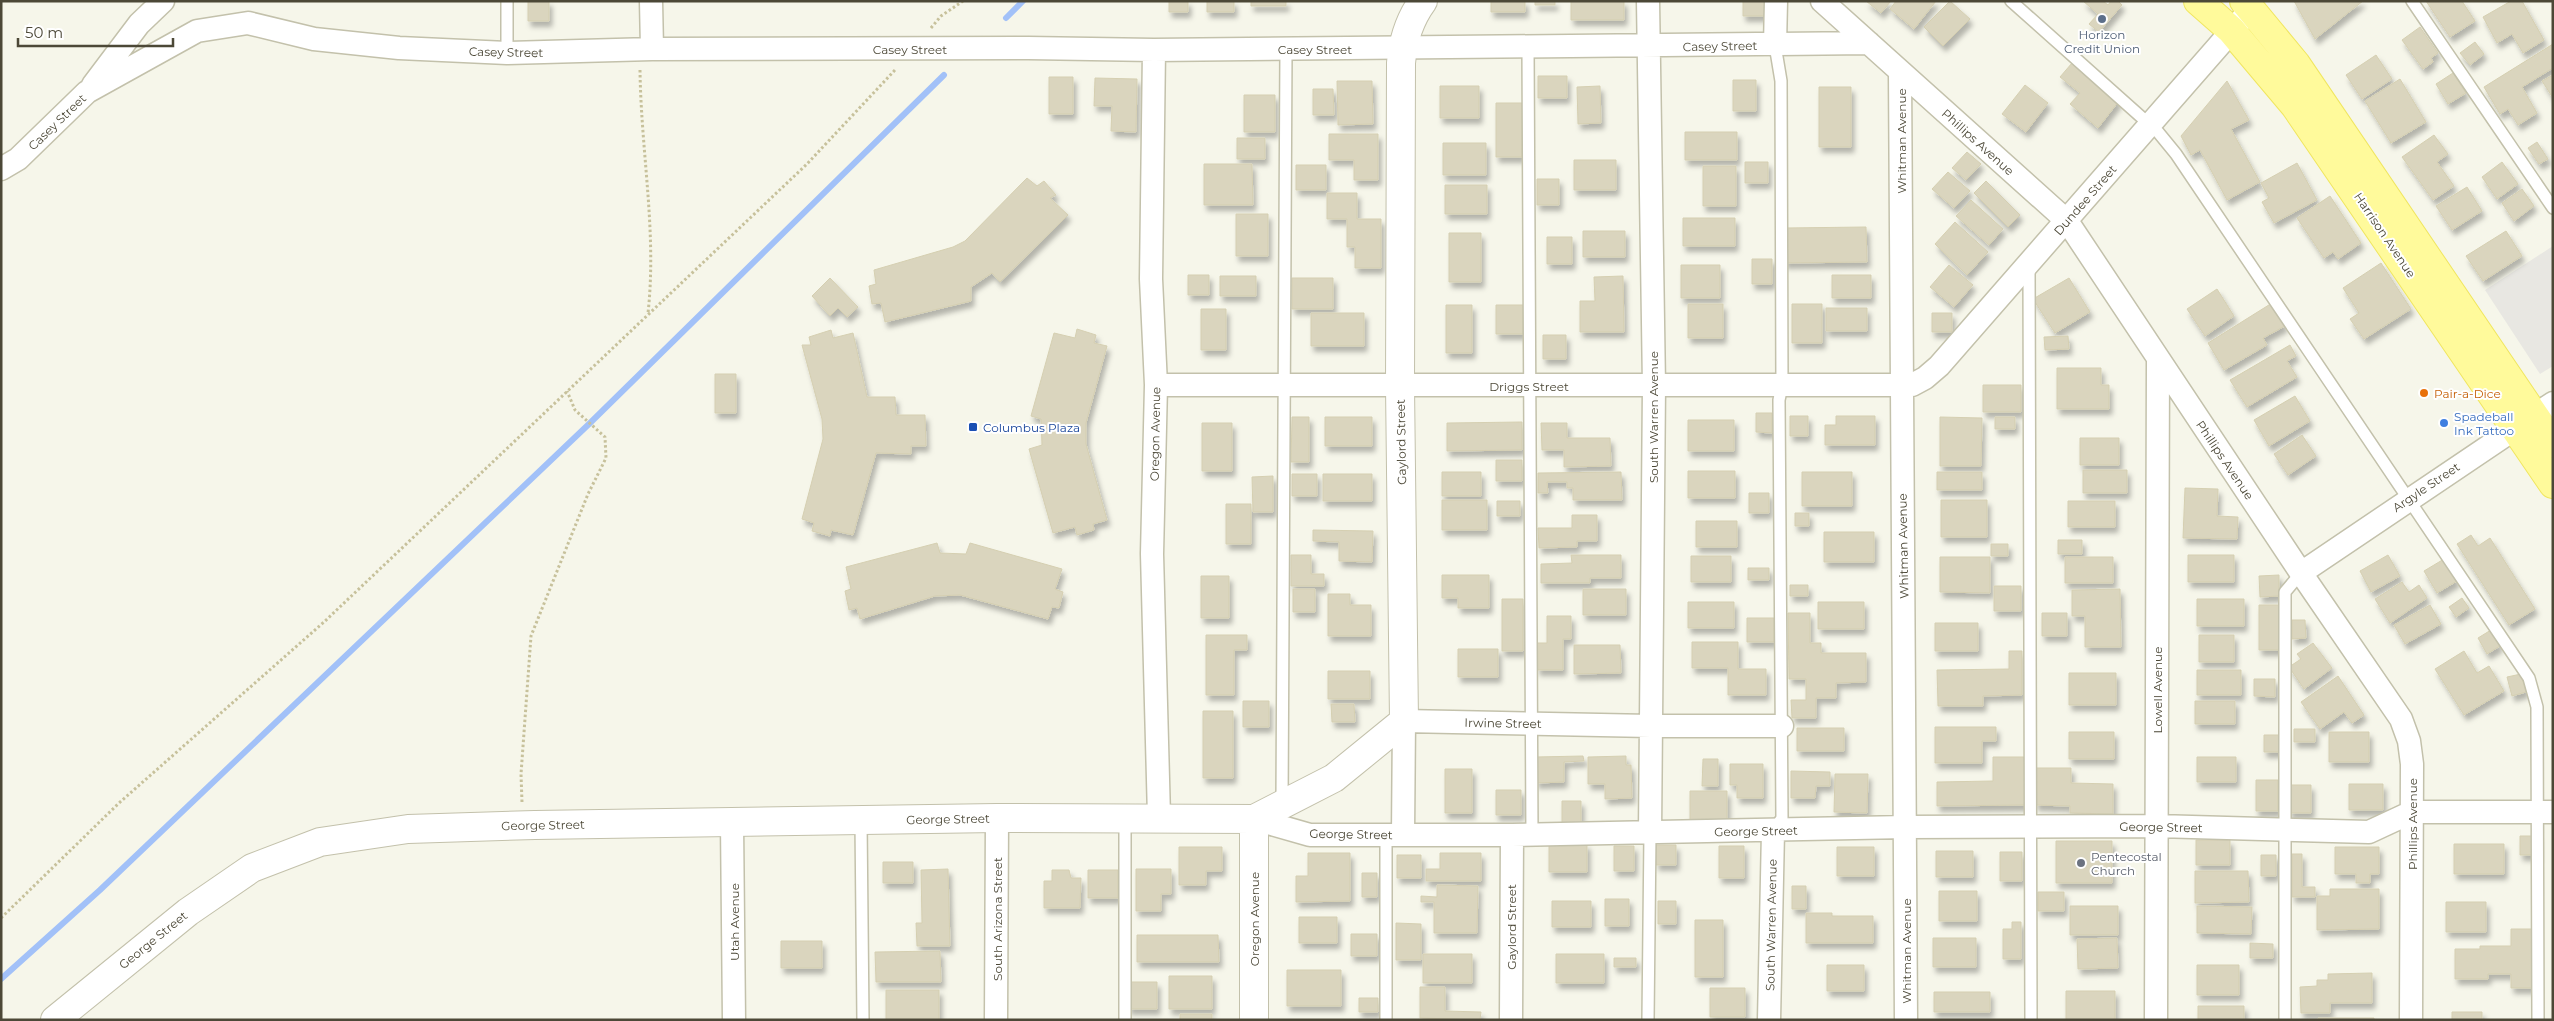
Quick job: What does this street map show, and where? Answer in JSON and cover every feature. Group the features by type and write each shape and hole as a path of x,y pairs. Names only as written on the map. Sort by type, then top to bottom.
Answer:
{"main road":[{"name":"Harrison Avenue","path":"2198,1 2231,30 2295,106 2534,415 2553,484"},
{"name":"Harrison Avenue","path":"2252,4 2302,74 2553,443"}],"street":[{"path":"87,92 139,24 163,1"},
{"path":"646,50 652,1"},
{"name":"Gaylord Street","path":"1394,834 1404,721 1400,386 1403,49 1410,22 1422,1"},
{"name":"South Warren Avenue","path":"1648,1 1647,47 1654,386 1650,833"},
{"path":"1775,45 1776,1"},
{"name":"Phillips Avenue","path":"1822,1 2066,221 2401,719 2409,741 2412,764 2411,1020"},
{"name":"Dundee Street","path":"1902,386 1912,385 1925,378 1939,366 2151,124 2252,4"},
{"name":"Casey Street","path":"1,169 18,159 87,92 197,31 248,23 314,40 398,48 506,53 646,50 1403,49 1868,43"},
{"name":"Oregon Avenue","path":"1154,50 1151,279 1156,384 1152,554 1159,818"},
{"name":"Whitman Avenue","path":"1900,72 1906,1020"},
{"name":"Lowell Avenue","path":"2156,1020 2158,360"},
{"name":"Driggs Street","path":"1156,384 1286,386 1902,386"},
{"name":"Argyle Street","path":"2301,573 2534,415"},
{"path":"1254,819 1334,778 1404,721"},
{"name":"Irwine Street","path":"1404,721 1651,726 1782,726"},
{"name":"George Street","path":"55,1020 188,912 252,868 320,842 408,828 997,818 1159,818 1254,819 1310,835 1522,835 1906,828 2157,826 2370,832 2412,812 2546,812"},
{"name":"South Arizona Street","path":"996,1020 997,818"},
{"name":"Oregon Avenue","path":"1254,819 1254,1020"},
{"name":"Utah Avenue","path":"732,823 734,1020"},
{"name":"South Warren Avenue","path":"1769,1020 1773,831"},
{"name":"Gaylord Street","path":"1511,1020 1522,835"}],"lane":[{"path":"506,53 507,1"},
{"path":"2011,1 2151,124 2182,163 2407,500 2529,678 2536,707 2546,812 2538,1020"},
{"path":"2412,1 2553,208"},
{"path":"1773,831 1782,818 1779,400 1782,386 1781,81 1775,45"},
{"path":"1522,835 1530,724 1531,386 1528,48"},
{"path":"1282,804 1286,386 1286,49"},
{"path":"2029,264 2032,827 2031,1020"},
{"path":"2285,1020 2285,592 2301,573"},
{"path":"1125,818 1125,1020"},
{"path":"861,821 863,1020"},
{"path":"1648,1020 1650,833"},
{"path":"1386,1020 1394,834"}],"path":[{"path":"1,918 119,803 324,622 807,164 915,49 941,16 963,1"},
{"path":"646,50 640,123 646,156 651,226 652,280 648,314"},
{"path":"524,825 521,774 531,636 588,494 606,458 605,437 575,410 567,391"}],"shaded area":[{"path":"2553,246 2553,366 2540,374 2485,290"}],"building":[{"path":"528,1 549,1 549,21 528,21"},
{"path":"1169,1 1188,1 1188,12 1169,12"},
{"path":"1207,1 1234,1 1234,12 1207,12"},
{"path":"1251,1 1286,1 1286,6 1251,6"},
{"path":"1491,1 1525,1 1525,12 1491,12"},
{"path":"1535,1 1555,1 1555,5 1535,5"},
{"path":"1571,1 1624,1 1624,20 1571,20"},
{"path":"1743,1 1771,1 1771,16 1743,16"},
{"path":"1866,1 1891,1 1881,13"},
{"path":"1896,1 1936,1 1914,29 1890,9"},
{"path":"1950,1 1970,19 1943,46 1924,27"},
{"name":"Horizon Credit Union","path":"2083,1 2103,1 2108,5 2111,1 2118,1 2122,5 2099,32 2089,24 2098,14"},
{"path":"2294,1 2363,1 2315,39"},
{"path":"2426,1 2462,1 2475,21 2450,37"},
{"path":"2511,1 2522,1 2544,40 2523,53 2512,34 2497,43 2483,17"},
{"path":"2420,27 2438,53 2431,58 2433,62 2423,69 2402,40"},
{"path":"2475,42 2484,54 2470,65 2460,53"},
{"path":"2553,44 2553,68 2522,87 2537,113 2518,125 2508,109 2500,114 2484,87"},
{"path":"2376,55 2392,79 2362,99 2346,75"},
{"path":"2072,63 2119,101 2098,128 2070,104 2080,93 2060,77"},
{"path":"2453,73 2466,93 2448,104 2436,84"},
{"path":"2553,75 2553,98 2542,81"},
{"path":"1538,76 1567,76 1567,98 1538,98"},
{"path":"1049,77 1073,77 1073,114 1049,114"},
{"path":"1095,78 1137,79 1136,132 1111,131 1112,106 1094,106"},
{"path":"2400,79 2426,122 2391,143 2365,101"},
{"path":"1733,80 1756,80 1756,111 1733,111"},
{"path":"1337,81 1372,81 1373,124 1338,125"},
{"path":"2227,81 2249,120 2231,129 2260,182 2227,200 2200,150 2191,155 2181,136"},
{"path":"2025,85 2048,103 2026,132 2002,114"},
{"path":"1440,86 1479,86 1479,118 1440,118"},
{"path":"1600,86 1601,123 1578,124 1577,87"},
{"path":"1819,87 1851,87 1851,147 1819,147"},
{"path":"1313,89 1333,89 1334,115 1313,115"},
{"path":"1244,95 1275,95 1275,132 1244,132"},
{"path":"1496,103 1522,103 1522,157 1496,157"},
{"path":"1685,132 1737,132 1737,160 1685,160"},
{"path":"1329,134 1378,134 1378,180 1354,180 1354,160 1329,160"},
{"path":"2434,135 2448,154 2437,162 2454,186 2433,200 2402,157"},
{"path":"1237,138 1265,138 1265,159 1237,159"},
{"path":"2537,142 2548,159 2539,164 2528,148"},
{"path":"1443,143 1486,143 1486,175 1443,175"},
{"path":"1967,152 1981,164 1966,180 1952,168"},
{"path":"1574,160 1616,160 1616,190 1574,190"},
{"path":"1745,162 1768,162 1768,183 1745,183"},
{"path":"2502,162 2518,184 2497,199 2482,177"},
{"path":"2297,163 2317,200 2274,223 2262,202 2269,198 2261,183"},
{"path":"1204,164 1252,164 1253,205 1204,205"},
{"path":"1296,165 1326,165 1326,190 1296,190"},
{"path":"1703,166 1736,166 1736,206 1703,206"},
{"path":"1948,172 1970,191 1954,208 1932,189"},
{"path":"1027,178 1037,186 1044,181 1056,195 1050,198 1068,215 1000,282 992,273 971,287 971,301 885,322 881,303 872,304 869,286 876,284 874,270 953,247 965,241"},
{"path":"1537,179 1559,179 1559,205 1537,205"},
{"path":"1986,181 2020,215 2008,227 1974,193"},
{"path":"1445,185 1487,185 1487,214 1445,214"},
{"path":"2467,187 2482,211 2452,230 2436,206"},
{"path":"2522,189 2534,206 2514,221 2502,203"},
{"path":"1327,193 1357,193 1357,219 1381,219 1381,268 1355,268 1355,247 1347,247 1347,219 1327,219"},
{"path":"2330,196 2361,243 2338,259 2333,252 2324,258 2297,218"},
{"path":"1971,200 2003,229 1989,245 1956,216"},
{"path":"1236,214 1268,214 1268,256 1236,256"},
{"path":"1683,218 1735,218 1735,246 1683,246"},
{"path":"1955,222 1988,252 1967,275 1935,244"},
{"path":"1866,227 1867,262 1784,263 1784,228"},
{"path":"1583,231 1625,231 1625,257 1583,257"},
{"path":"2506,231 2522,256 2483,281 2466,256"},
{"path":"1449,233 1481,233 1481,282 1449,282"},
{"path":"1547,237 1572,237 1572,264 1547,264"},
{"path":"1752,259 1772,259 1772,284 1752,284"},
{"path":"2381,263 2411,309 2364,339 2350,319 2359,313 2343,288"},
{"path":"1681,265 1720,265 1720,298 1681,298"},
{"path":"1949,265 1973,285 1954,307 1930,287"},
{"path":"1188,275 1209,275 1209,295 1188,295"},
{"path":"1832,275 1871,275 1871,298 1832,298"},
{"path":"1220,276 1256,276 1256,296 1220,296"},
{"path":"1623,276 1624,332 1580,332 1580,301 1595,301 1594,277"},
{"path":"830,278 858,307 847,317 838,308 830,316 812,296"},
{"path":"1292,278 1333,278 1333,309 1292,309"},
{"path":"2069,278 2090,312 2055,333 2033,299"},
{"path":"2217,289 2234,316 2205,336 2187,309"},
{"path":"2272,303 2285,326 2263,338 2267,345 2224,370 2208,343"},
{"path":"1688,304 1723,304 1723,338 1688,338"},
{"path":"1792,304 1822,304 1822,343 1792,343"},
{"path":"1446,305 1472,305 1472,353 1446,353"},
{"path":"1496,305 1523,305 1523,334 1496,334"},
{"path":"1826,308 1867,308 1867,331 1826,331"},
{"path":"1201,309 1226,309 1226,350 1201,350"},
{"path":"1311,313 1364,313 1364,346 1311,346"},
{"path":"1932,313 1952,313 1952,332 1932,332"},
{"path":"1077,329 1096,335 1094,343 1107,346 1086,423 1086,444 1107,520 1093,524 1094,530 1077,535 1075,527 1053,533 1029,449 1042,445 1041,419 1031,416 1054,333 1075,338"},
{"path":"831,330 833,338 853,333 867,397 895,397 896,415 925,415 926,446 911,446 911,454 876,453 853,535 831,530 830,536 812,531 814,523 802,519 823,439 822,419 802,345 811,345 809,337"},
{"path":"1543,335 1566,335 1566,359 1543,359"},
{"path":"2068,336 2069,349 2045,350 2044,337"},
{"path":"2290,345 2296,356 2287,361 2297,377 2247,407 2230,380"},
{"path":"2057,368 2101,368 2101,385 2109,385 2109,409 2057,409"},
{"path":"715,374 736,374 736,413 715,413"},
{"path":"1983,385 2021,385 2021,412 1983,412"},
{"path":"2295,396 2310,421 2269,446 2254,420"},
{"path":"1756,413 1772,413 1772,433 1756,432"},
{"path":"1790,416 1808,416 1808,436 1790,436"},
{"path":"1836,416 1875,416 1875,445 1825,445 1825,425 1836,425"},
{"path":"1292,417 1309,417 1309,462 1291,462"},
{"path":"1325,417 1372,417 1372,446 1325,446"},
{"path":"1940,417 1982,418 1981,466 1940,466"},
{"path":"1995,417 2015,417 2015,429 1995,429"},
{"path":"1688,420 1734,420 1734,451 1688,451"},
{"path":"1522,422 1522,450 1447,451 1447,423"},
{"path":"1202,423 1232,423 1232,471 1202,471"},
{"path":"1541,423 1567,423 1567,438 1610,438 1611,466 1564,467 1564,450 1542,450"},
{"path":"2302,435 2316,456 2288,475 2274,454"},
{"path":"2080,438 2119,438 2119,465 2080,465"},
{"path":"1496,460 1522,460 1522,481 1496,481"},
{"path":"2083,470 2127,470 2127,493 2083,493"},
{"path":"1688,471 1735,471 1735,498 1688,498"},
{"path":"1442,472 1481,472 1481,496 1442,496"},
{"path":"1621,472 1622,500 1573,500 1573,488 1567,488 1567,482 1547,482 1548,493 1538,493 1538,473"},
{"path":"1802,472 1852,472 1852,506 1802,506"},
{"path":"1937,472 1982,472 1982,490 1937,490"},
{"path":"1292,474 1317,474 1317,496 1292,496"},
{"path":"1323,474 1372,474 1372,501 1323,501"},
{"path":"1273,476 1273,512 1253,512 1252,477"},
{"path":"2185,488 2218,489 2217,516 2238,517 2237,539 2183,538"},
{"path":"1749,493 1769,493 1769,513 1749,513"},
{"path":"1442,500 1487,500 1487,530 1442,530"},
{"path":"1941,500 1987,500 1987,537 1941,537"},
{"path":"1497,501 1520,501 1520,516 1497,516"},
{"path":"2068,501 2115,501 2115,527 2068,527"},
{"path":"1226,504 1251,504 1251,544 1226,544"},
{"path":"1795,513 1809,513 1809,526 1795,526"},
{"path":"1572,515 1597,515 1597,541 1577,541 1577,547 1539,548 1538,528 1572,528"},
{"path":"1696,521 1737,521 1737,547 1696,547"},
{"path":"1313,530 1373,531 1372,562 1339,561 1339,542 1313,541"},
{"path":"1824,532 1874,532 1874,562 1824,562"},
{"path":"2471,535 2478,546 2490,538 2535,609 2509,625 2457,544"},
{"path":"2058,540 2082,540 2082,554 2058,554"},
{"path":"937,543 940,553 966,554 970,543 1062,569 1055,589 1063,592 1059,608 1052,607 1048,619 960,595 935,596 860,619 857,608 849,610 845,591 851,589 846,567"},
{"path":"1991,544 2008,544 2008,556 1991,556"},
{"path":"1291,555 1311,555 1311,574 1324,574 1324,586 1291,586"},
{"path":"1571,555 1621,555 1621,578 1590,578 1590,583 1541,583 1541,564 1572,563"},
{"path":"2188,555 2234,555 2234,582 2188,582"},
{"path":"2388,555 2400,576 2371,592 2360,571"},
{"path":"1691,556 1731,556 1731,582 1691,582"},
{"path":"1940,557 1990,557 1990,593 1940,592"},
{"path":"2065,557 2113,557 2113,583 2065,583"},
{"path":"2444,559 2457,581 2437,593 2424,571"},
{"path":"1748,568 1769,568 1769,580 1748,580"},
{"path":"1442,575 1489,575 1489,608 1458,608 1458,598 1442,598"},
{"path":"2279,575 2279,596 2260,597 2259,576"},
{"path":"1201,576 1229,576 1229,618 1201,618"},
{"path":"2402,582 2409,592 2419,585 2427,598 2390,623 2375,599"},
{"path":"1790,585 1808,585 1808,596 1790,596"},
{"path":"1994,586 2021,586 2021,611 1994,611"},
{"path":"1293,589 1315,589 1315,612 1293,612"},
{"path":"1583,589 1626,589 1626,615 1583,615"},
{"path":"2120,589 2121,647 2085,647 2085,616 2072,616 2072,590"},
{"path":"1328,594 1350,594 1350,605 1371,605 1371,636 1328,636"},
{"path":"2462,598 2469,608 2456,617 2449,607"},
{"path":"1502,599 1523,599 1523,651 1502,651"},
{"path":"2197,599 2244,599 2244,626 2197,626"},
{"path":"1688,602 1734,602 1734,628 1688,628"},
{"path":"1818,602 1864,602 1864,629 1818,629"},
{"path":"2259,605 2281,605 2281,650 2259,650"},
{"path":"2430,605 2441,624 2405,644 2394,625"},
{"path":"1788,613 1810,613 1810,643 1821,643 1821,653 1866,653 1866,682 1836,683 1836,698 1816,698 1816,718 1792,718 1791,700 1806,700 1806,679 1789,679"},
{"path":"2042,613 2067,613 2067,636 2042,636"},
{"path":"1547,616 1571,616 1571,639 1563,639 1563,670 1537,670 1537,643 1547,643"},
{"path":"1747,618 1774,618 1774,642 1747,642"},
{"path":"2292,620 2305,620 2306,638 2292,639"},
{"path":"1935,623 1978,623 1978,651 1935,651"},
{"path":"2491,630 2500,646 2487,654 2478,638"},
{"path":"1206,635 1247,635 1247,650 1234,650 1234,695 1206,695"},
{"path":"2199,635 2234,635 2234,662 2199,662"},
{"path":"1692,642 1738,642 1738,669 1766,669 1766,695 1728,695 1728,668 1692,668"},
{"path":"2313,643 2332,668 2304,689 2289,667 2301,659 2297,654"},
{"path":"1574,645 1620,645 1621,673 1574,674"},
{"path":"1458,649 1498,649 1498,677 1458,677"},
{"path":"2009,651 2022,651 2022,695 1983,696 1983,706 1938,706 1937,670 2009,669"},
{"path":"2464,651 2477,673 2489,666 2504,691 2464,715 2435,669"},
{"path":"2197,670 2241,670 2241,695 2197,695"},
{"path":"1328,671 1370,671 1370,699 1328,699"},
{"path":"2069,673 2116,673 2116,705 2069,705"},
{"path":"2521,674 2526,692 2512,696 2507,677"},
{"path":"2338,676 2364,715 2352,723 2344,712 2320,729 2301,702"},
{"path":"2254,679 2275,679 2275,697 2254,696"},
{"path":"1243,701 1269,701 1269,727 1243,727"},
{"path":"2195,701 2235,701 2235,724 2195,724"},
{"path":"1331,704 1354,704 1355,722 1332,722"},
{"path":"1203,711 1233,711 1233,778 1203,778"},
{"path":"1935,727 1996,727 1996,741 1982,741 1982,763 1935,763"},
{"path":"1797,728 1844,728 1844,751 1797,751"},
{"path":"2294,729 2315,729 2315,742 2294,742"},
{"path":"2069,732 2114,732 2114,759 2069,759"},
{"path":"2329,732 2369,732 2369,762 2329,762"},
{"path":"2264,735 2283,735 2283,752 2264,752"},
{"path":"1583,756 1584,761 1564,762 1564,782 1536,783 1535,757"},
{"path":"1626,756 1626,765 1631,765 1632,798 1605,799 1605,784 1588,784 1588,757"},
{"path":"1993,757 2024,757 2025,805 1937,806 1937,782 1993,781"},
{"path":"2197,757 2236,757 2236,782 2197,782"},
{"path":"1703,759 1718,759 1718,786 1702,786"},
{"path":"1730,764 1763,764 1763,798 1737,798 1737,785 1730,785"},
{"path":"2036,768 2071,768 2071,783 2113,784 2113,814 2070,813 2070,806 2035,805"},
{"path":"1445,769 1472,769 1472,813 1445,813"},
{"path":"1791,771 1830,772 1830,786 1816,786 1815,798 1791,798"},
{"path":"1835,774 1868,774 1867,813 1834,812"},
{"path":"2256,780 2278,780 2278,811 2256,811"},
{"path":"2349,784 2383,784 2383,810 2349,810"},
{"path":"2289,785 2311,785 2311,813 2289,813"},
{"path":"1496,790 1521,790 1521,815 1496,815"},
{"path":"1690,791 1727,791 1727,821 1690,821"},
{"path":"1562,801 1581,801 1581,824 1562,824"},
{"path":"2520,836 2537,836 2537,855 2520,855"},
{"path":"2196,840 2230,840 2230,865 2196,865"},
{"path":"2056,841 2112,841 2112,883 2056,883"},
{"path":"1549,844 1587,844 1587,872 1549,872"},
{"path":"2454,844 2504,844 2504,874 2454,874"},
{"path":"1656,845 1676,845 1676,865 1656,865"},
{"path":"1614,846 1634,846 1634,871 1614,871"},
{"path":"1719,846 1744,846 1744,878 1719,878"},
{"path":"1179,847 1222,847 1222,871 1206,871 1206,885 1179,885"},
{"path":"1837,847 1874,847 1874,876 1837,876"},
{"path":"2335,847 2379,847 2379,874 2370,874 2370,883 2356,883 2356,874 2335,874"},
{"path":"1936,851 1973,851 1973,877 1936,877"},
{"path":"2000,852 2022,852 2022,881 2000,881"},
{"path":"1308,853 1350,853 1350,901 1296,902 1296,876 1308,876"},
{"path":"1440,853 1481,853 1481,881 1426,881 1426,869 1440,869"},
{"path":"2292,854 2302,854 2302,887 2315,887 2315,897 2292,897"},
{"path":"1397,855 1421,855 1421,878 1397,878"},
{"path":"2261,855 2276,855 2276,876 2261,876"},
{"path":"883,862 913,862 913,883 883,883"},
{"path":"948,869 950,946 917,946 916,923 922,923 921,870"},
{"path":"1136,869 1171,869 1171,894 1161,894 1161,911 1136,911"},
{"path":"1052,870 1069,870 1071,878 1081,878 1080,908 1044,908 1044,881 1052,881"},
{"path":"1088,870 1118,870 1118,898 1088,898"},
{"path":"2195,871 2248,871 2249,902 2195,903"},
{"path":"1362,873 1377,873 1377,897 1362,897"},
{"path":"1437,885 1478,886 1477,933 1434,933 1434,902 1421,902 1421,896 1437,897"},
{"path":"1792,886 1806,886 1806,909 1792,909"},
{"path":"2330,889 2379,889 2379,929 2317,930 2317,896 2330,896"},
{"path":"1939,891 1977,891 1977,921 1939,921"},
{"path":"2038,892 2064,892 2064,911 2038,911"},
{"path":"1605,899 1629,899 1629,926 1605,926"},
{"path":"1552,901 1591,901 1591,927 1552,927"},
{"path":"1658,901 1676,901 1676,924 1658,924"},
{"path":"2446,902 2486,902 2486,932 2446,932"},
{"path":"2070,906 2118,906 2118,935 2070,935"},
{"path":"2197,906 2252,907 2251,934 2197,933"},
{"path":"1806,913 1832,913 1832,916 1873,916 1873,943 1806,943"},
{"path":"1299,917 1337,917 1337,943 1299,943"},
{"path":"1695,920 1723,920 1723,977 1695,977"},
{"path":"2012,922 2021,922 2021,959 2003,959 2003,929 2012,929"},
{"path":"1396,923 1421,924 1421,960 1396,960"},
{"path":"2511,929 2533,929 2533,988 2511,988 2511,974 2488,974 2488,979 2455,979 2455,949 2480,949 2480,946 2511,946"},
{"path":"1351,934 1377,934 1377,956 1351,956"},
{"path":"1137,935 1218,935 1219,962 1137,962"},
{"path":"1933,938 1976,938 1976,967 1933,967"},
{"path":"2117,938 2118,968 2078,969 2077,939"},
{"path":"781,941 822,941 822,968 781,968"},
{"path":"2250,943 2273,944 2273,958 2250,958"},
{"path":"940,951 941,982 876,982 875,952"},
{"path":"1423,954 1472,954 1472,983 1423,983"},
{"path":"1556,954 1604,954 1604,983 1556,983"},
{"path":"1614,958 1636,958 1636,967 1614,967"},
{"path":"1827,965 1864,965 1864,991 1827,991"},
{"path":"2197,965 2239,965 2239,995 2197,995"},
{"path":"1287,970 1341,970 1341,1006 1287,1006"},
{"path":"2372,973 2372,1003 2330,1003 2330,1013 2301,1013 2300,987 2317,986 2317,980 2328,980 2328,974"},
{"path":"1169,976 1212,976 1212,1009 1169,1009"},
{"path":"1128,982 1157,982 1157,1009 1128,1009"},
{"path":"1420,987 1445,987 1445,1011 1481,1012 1480,1020 1420,1018"},
{"path":"1710,988 1745,988 1745,1017 1710,1017"},
{"path":"886,990 939,990 939,1020 886,1020"},
{"path":"2066,991 2115,991 2115,1020 2066,1020"},
{"path":"1934,992 1990,992 1990,1012 1934,1012"},
{"path":"1359,998 1378,998 1378,1012 1359,1012"},
{"path":"2198,1006 2244,1006 2244,1020 2198,1020"},
{"path":"2452,1012 2482,1012 2482,1020 2452,1020"},
{"path":"1180,1014 1212,1014 1212,1020 1180,1020"},
{"path":"2318,1018 2374,1018 2374,1020 2318,1020"}],"waterway":[{"path":"1006,18 1023,1"},
{"path":"1,979 100,890 589,424 944,75"}],"place":[{"name":"Horizon Credit Union","path":"2102,19"},
{"name":"Pair-a-Dice","path":"2424,393"},
{"name":"Spadeball Ink Tattoo","path":"2444,423"},
{"name":"Columbus Plaza","path":"973,427"},
{"name":"Pentecostal Church","path":"2081,863"}]}
